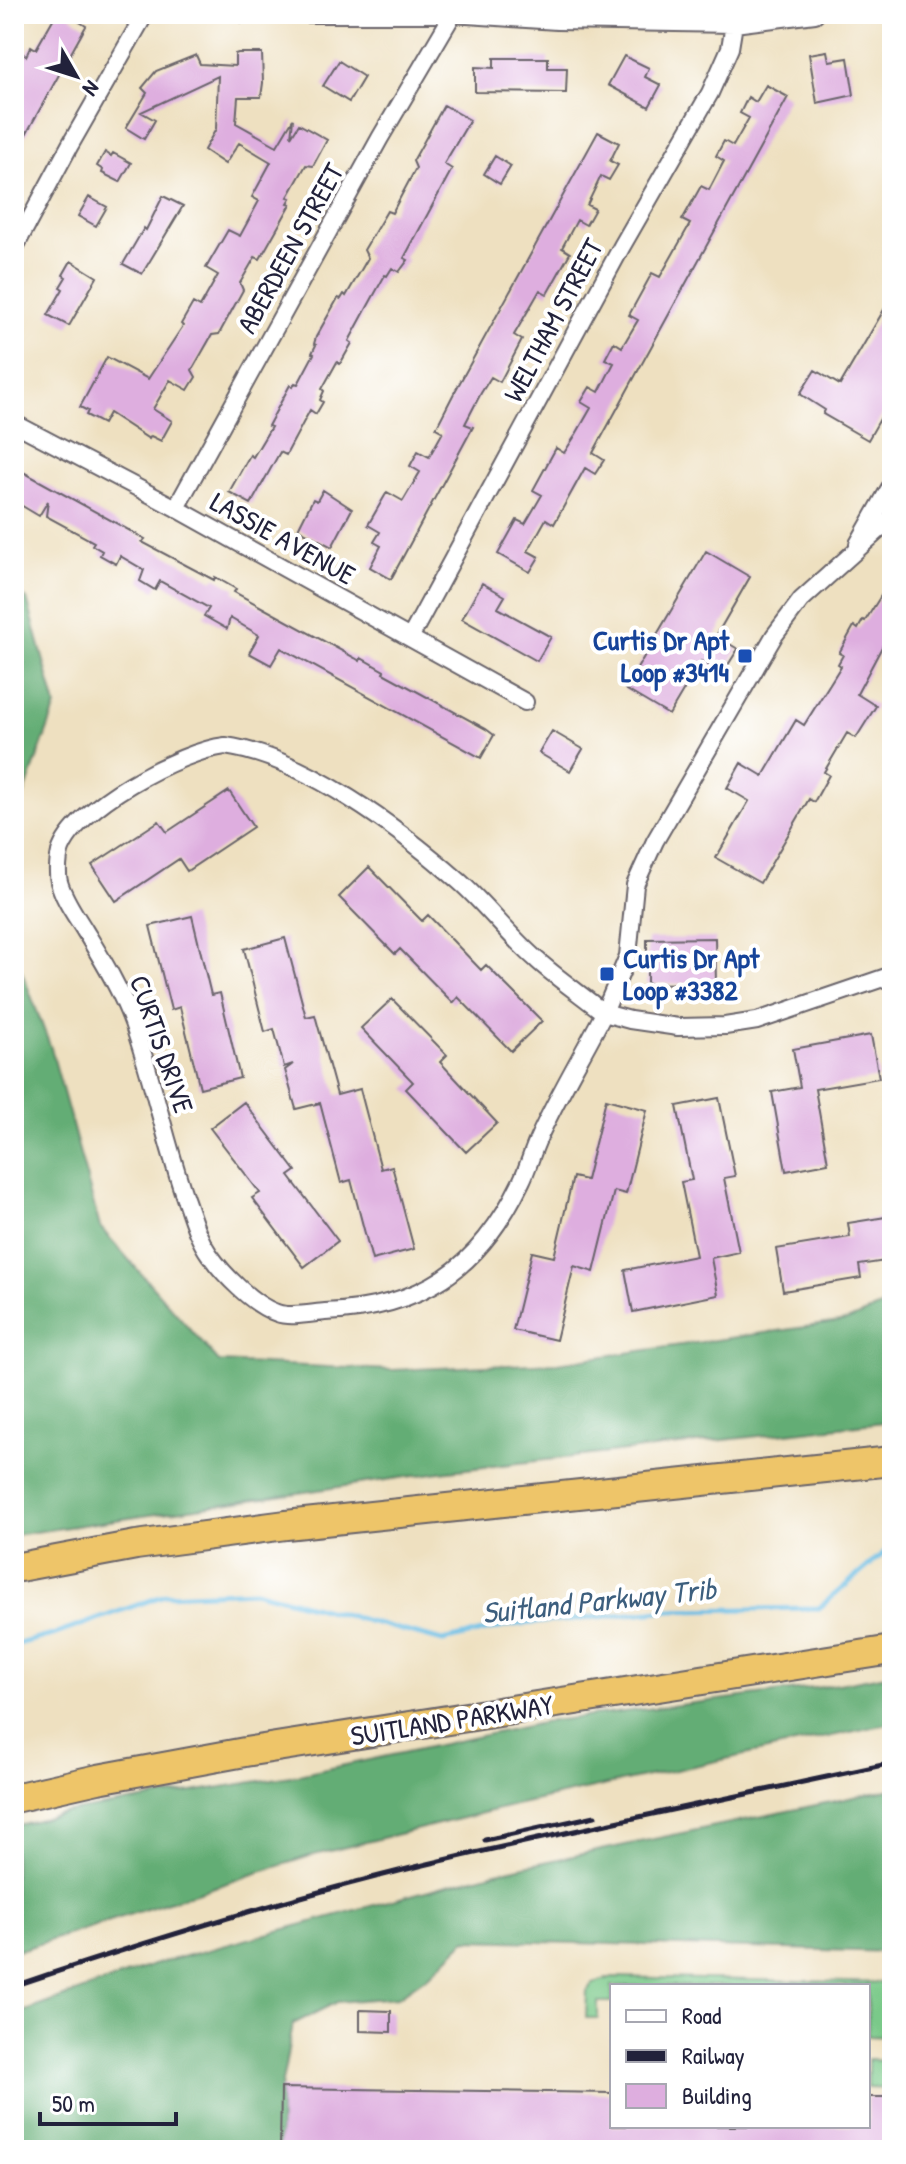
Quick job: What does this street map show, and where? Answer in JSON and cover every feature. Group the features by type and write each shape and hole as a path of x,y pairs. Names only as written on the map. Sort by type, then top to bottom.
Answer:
{"highway":[{"path":"14,1568 136,1545 286,1525 892,1461"},
{"name":"SUITLAND PARKWAY","path":"14,1798 245,1752 892,1650"}],"street":[{"path":"14,249 145,14"},
{"path":"244,14 452,14 557,21 734,24 815,14"},
{"name":"ABERDEEN STREET","path":"176,508 452,14"},
{"name":"WELTHAM STREET","path":"410,638 622,246 710,93 730,48 734,24"},
{"name":"LASSIE AVENUE","path":"14,423 176,508 525,702"},
{"name":"CURTIS DRIVE","path":"856,549 892,484"},
{"name":"CURTIS DRIVE","path":"892,518 801,600 774,636 645,858 635,885 628,956 604,1013 539,1136 521,1183 486,1242 450,1275 406,1299 355,1311 278,1314 247,1295 223,1272 208,1253 195,1228 173,1165 146,1059 125,1001 68,903 60,883 60,852 76,828 91,813 143,778 185,756 225,746 258,752 319,781 377,818 460,882 535,959 604,1013 678,1027 725,1026 757,1021 892,975"}],"green space":[{"path":"14,591 27,599 56,706 14,823"},
{"path":"14,951 51,1048 100,1227 219,1362 392,1370 557,1363 847,1321 892,1302 892,1421 440,1472 14,1535"},
{"path":"892,1674 892,1723 515,1805 310,1856 14,1952 14,1826 68,1812 303,1774 551,1721 822,1687"},
{"path":"892,1789 892,1952 466,1940 432,1973 398,1997 337,2002 293,2024 281,2088 280,2150 14,2150 14,2015 153,1965 492,1873"},
{"path":"613,1977 892,1983 892,2037 870,2036 870,1984 610,1984 610,2002 598,2002 598,2018 586,2018 587,1991 593,1983"},
{"path":"870,2060 892,2061 892,2089 870,2088"}],"building":[{"path":"56,14 67,14 86,26 14,156 14,68 22,53 26,56 31,46 36,49"},
{"path":"827,51 829,61 848,58 854,95 817,103 809,54"},
{"path":"262,53 263,83 261,97 238,97 236,123 277,146 293,119 291,137 299,124 327,140 313,166 306,165 288,197 291,204 260,259 255,257 240,283 243,290 219,334 212,335 192,370 196,377 188,390 170,380 153,409 172,421 161,441 151,436 149,439 109,413 103,424 86,415 88,411 80,407 107,357 148,379 183,326 181,324 193,303 200,307 218,275 206,268 228,230 240,236 259,201 252,197 271,162 239,143 225,164 204,150 216,129 218,76 141,112 155,120 144,139 126,128 147,93 142,88 156,71 196,55 200,64 235,66 235,54"},
{"path":"624,56 649,68 645,77 661,85 649,107 608,85"},
{"path":"494,58 548,58 548,68 567,68 566,93 475,92 475,67 494,68"},
{"path":"339,61 364,77 349,102 323,86"},
{"path":"766,85 788,97 593,453 604,460 595,474 585,468 554,524 546,519 528,551 539,557 530,572 498,554 517,520 525,524 542,495 533,490 556,448 564,453 591,408 581,402 590,387 599,392 614,363 605,359 614,342 622,347 638,320 629,315 652,273 660,277 690,224 682,220 701,186 709,190 724,161 716,156 724,141 733,146 749,118 740,113 748,97 756,102"},
{"path":"444,105 470,120 444,164 452,169 404,258 408,260 399,272 392,268 385,275 349,341 352,343 322,389 320,400 323,402 316,414 310,410 286,455 280,452 251,504 229,492 250,455 253,457 271,427 268,426 290,385 298,384 314,354 316,337 338,298 341,299 344,294 346,296 368,258 364,250 387,211 392,213 416,168 413,161"},
{"path":"598,132 619,143 610,161 618,165 609,180 601,176 587,205 595,209 586,225 577,220 562,248 570,253 547,294 540,290 514,335 522,340 500,382 491,377 481,393 465,424 473,427 391,579 370,567 381,546 374,542 380,532 368,525 387,492 403,501 420,472 410,466 418,451 429,457 443,432 436,428 453,395"},
{"path":"105,152 131,163 120,182 102,173 103,170 97,166"},
{"path":"495,156 511,166 500,184 484,174"},
{"path":"163,196 183,206 142,274 123,264 144,228 146,230"},
{"path":"89,197 107,207 96,226 78,216"},
{"path":"71,261 97,277 69,326 48,315 63,289 60,287 66,277 63,275"},
{"path":"892,296 892,398 868,440 823,414 825,410 800,394 815,370 840,385"},
{"path":"14,467 145,539 142,542 214,580 215,577 236,589 234,592 360,661 361,658 486,729 494,735 481,758 281,648 271,665 249,653 259,635 230,618 227,629 204,616 209,608 160,581 155,590 140,581 144,570 120,556 116,564 100,555 102,551 92,545 94,542 46,516 48,501 39,516 14,501"},
{"path":"323,490 352,509 332,547 298,529 313,499 317,501"},
{"path":"706,551 750,577 716,636 738,649 723,673 701,661 669,715 625,689"},
{"path":"482,583 505,596 498,608 551,637 537,661 462,619"},
{"path":"882,594 892,600 892,628 857,694 876,706 856,738 847,733 824,772 829,775 814,802 809,799 760,883 716,858 749,801 727,788 741,763 763,776 796,720 804,725 841,666 838,664 843,655 839,653 854,626 858,629 865,621"},
{"path":"552,731 583,749 570,771 539,753"},
{"path":"229,791 253,827 187,871 179,859 116,901 92,865 159,821 167,832"},
{"path":"369,867 422,921 428,915 481,970 486,965 542,1021 511,1051 458,997 453,1003 400,949 395,954 339,897"},
{"path":"192,916 211,995 220,993 240,1078 200,1088 180,1007 171,1010 150,926"},
{"path":"285,938 306,1017 315,1015 337,1095 360,1089 381,1169 392,1166 414,1249 372,1260 351,1180 341,1183 320,1103 296,1109 285,1070 293,1064 284,1067 274,1029 265,1032 244,949"},
{"path":"715,938 716,983 647,984 647,939"},
{"path":"392,999 447,1055 440,1062 497,1123 466,1152 406,1089 413,1082 361,1028"},
{"path":"871,1035 879,1078 815,1089 828,1163 786,1171 772,1092 800,1087 793,1049"},
{"path":"719,1098 735,1176 724,1178 739,1252 711,1258 718,1295 633,1312 625,1270 696,1256 681,1182 692,1180 677,1106"},
{"path":"606,1099 647,1110 626,1194 614,1191 594,1272 574,1266 556,1340 513,1330 532,1252 554,1257 573,1177 586,1180"},
{"path":"244,1102 296,1171 289,1176 338,1241 304,1267 252,1198 260,1193 210,1128"},
{"path":"892,1216 892,1260 859,1265 861,1278 783,1291 776,1249 850,1237 848,1223"},
{"path":"360,2010 391,2011 391,2032 360,2031"},
{"path":"281,2088 610,2093 610,2128 870,2128 870,2097 888,2097 887,2150 280,2150"}],"waterway":[{"name":"Suitland Parkway Trib","path":"14,1645 56,1634 165,1595 255,1591 443,1641 512,1625 671,1610 819,1608 892,1546"}],"railway":[{"path":"14,1986 230,1917 394,1872 892,1763"},
{"path":"485,1840 595,1816"}],"place":[{"name":"Curtis Dr Apt Loop #3414","path":"745,656"},
{"name":"Curtis Dr Apt Loop #3382","path":"607,974"}]}
